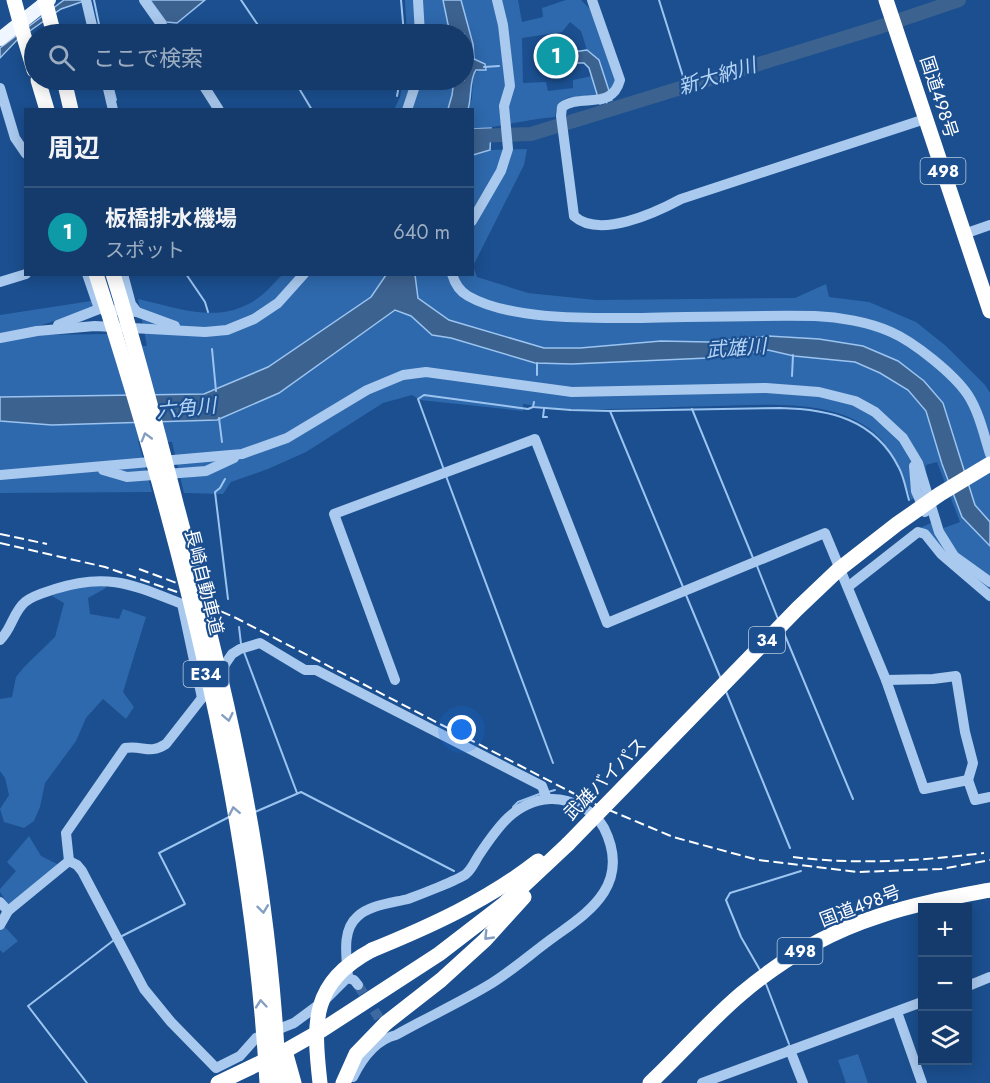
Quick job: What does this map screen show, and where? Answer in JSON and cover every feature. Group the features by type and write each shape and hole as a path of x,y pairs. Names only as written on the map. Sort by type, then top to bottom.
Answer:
{"highway":[{"path":"14,0 24,36"},
{"path":"47,0 52,24"},
{"name":"国道498号","path":"888,5 990,309"},
{"path":"67,90 71,108"},
{"name":"長崎自動車道","path":"97,276 161,489 193,614 219,734 250,904 259,978 267,1083"},
{"name":"長崎自動車道","path":"114,276 135,344 199,590 231,731 263,904 279,1083"},
{"name":"武雄バイパス","path":"218,1083 285,1052 322,1030 439,954 504,904 659,752 797,609 838,570 940,494 990,464"},
{"path":"320,1083 316,1026 321,1001 334,978 345,967 372,950 424,929 480,899 565,843"},
{"path":"343,1083 356,1054 384,1026 441,980 485,940 546,872 565,843"},
{"name":"国道498号","path":"650,1083 739,996 799,952 878,916 928,902 990,890"},
{"path":"285,1052 294,1083"}],"main road":[{"path":"0,39 47,0"}],"street":[{"path":"144,0 161,24"},
{"path":"418,0 419,24"},
{"path":"474,218 501,171 508,149 504,106 510,86 503,25 497,0"},
{"path":"592,0 620,81 613,95 596,100 569,102 562,107 561,116 574,216 588,225 626,221 654,213 681,199 925,119"},
{"path":"86,2 92,24"},
{"path":"0,88 15,138 24,151"},
{"path":"109,90 113,108"},
{"path":"206,90 218,108"},
{"path":"408,108 414,90"},
{"path":"964,234 990,225"},
{"path":"0,282 24,275"},
{"path":"88,276 99,309"},
{"path":"124,276 131,304 137,312"},
{"path":"37,331 95,326 205,332 227,330 254,319 278,303 302,276"},
{"path":"453,276 456,285 466,295 486,304 514,311 547,315 600,318 818,316 861,323 890,331 915,346 943,369 990,422"},
{"path":"0,338 72,321 99,309 137,312 166,324 205,332"},
{"path":"0,475 242,454 287,438 367,390 403,375 426,372 572,392 766,388 819,392 855,401 875,412 903,438 918,463 939,532 954,556"},
{"path":"968,395 981,422 990,454"},
{"path":"395,680 334,514 535,439 607,623 825,533 849,586 886,680 924,789 968,780"},
{"path":"912,454 916,491 934,542 941,554 990,596"},
{"path":"849,586 918,532 925,534 990,582"},
{"path":"0,640 10,628 18,609 26,601 36,596 68,585 109,580 127,583 182,604 202,698"},
{"path":"69,861 66,833 125,748 134,747 150,751 166,744 202,698 232,654 260,643 305,670 316,670 542,786 547,799"},
{"path":"886,680 956,676 965,732 973,763 968,780 975,800 990,797"},
{"path":"69,861 82,871 144,989 171,1022 216,1068 240,1056 256,1038 294,1023 325,1000 348,978 347,939 349,928 357,917 370,909 411,898 466,874 505,819 521,807 547,799 568,800 585,809 600,821 611,842 613,862 610,879 604,892 586,914 493,982 396,1035 384,1026 350,1083"},
{"path":"0,925 8,911 69,861"},
{"path":"0,902 8,911"},
{"path":"972,984 990,977"},
{"path":"348,978 358,984"},
{"path":"702,1083 918,1004"},
{"path":"897,1012 922,1083"},
{"path":"790,1050 803,1083"}],"shaded area":[{"path":"405,0 443,0 448,24 406,24"},
{"path":"461,0 518,0 522,22 543,17 542,8 566,0 581,0 591,10 616,81 609,90 599,60 587,50 581,31 570,22 562,32 522,38 523,83 546,82 548,91 573,88 573,80 592,76 598,96 569,97 558,103 555,117 474,129 474,108 468,108 474,90 474,74 485,65 474,60 474,24 468,24"},
{"path":"401,90 453,90 448,108 395,108"},
{"path":"527,149 524,165 474,264 474,155 490,150"},
{"path":"474,269 477,277 528,293 596,300 795,298 826,284 829,297 869,302 916,322 946,346 985,385 990,393 990,522 975,505 943,403 898,361 863,346 819,339 661,341 580,348 544,348 449,320 418,298 415,276 474,276"},
{"path":"281,276 385,276 371,297 268,367 204,394 0,397 0,315 91,301 93,309 32,328 34,335 108,334 111,345 147,346 138,299 186,310 217,313 247,304 262,295"},
{"path":"395,310 411,316 432,335 451,338 535,363 708,358 768,350 794,356 855,362 880,373 909,390 926,411 942,464 962,517 990,546 990,599 920,528 933,522 941,529 960,522 937,462 926,465 923,491 911,500 900,469 890,451 876,434 851,418 814,408 753,405 591,409 523,404 523,411 420,400 412,395 383,403 306,452 231,482 223,494 184,493 172,442 138,441 152,492 0,493 0,421 52,425 217,420 279,393"},
{"path":"104,582 106,588 88,598 90,614 119,619 123,609 146,617 123,692 134,707 126,719 103,699 86,718 76,741 45,783 40,807 34,821 24,828 4,822 0,809 9,795 5,778 0,771 0,699 12,697 16,677 55,637 64,603 52,596 71,587"},
{"path":"29,836 41,856 59,865 10,907 0,892 0,889 16,871 7,862"},
{"path":"3,925 18,941 3,953 0,950 0,931"},
{"path":"858,1054 868,1083 846,1083 838,1060"}],"water":[{"path":"64,0 87,0 61,9 40,24 32,24"},
{"path":"150,0 205,0 177,23 166,22"},
{"path":"443,0 461,0 468,24 448,24"},
{"path":"24,30 24,35 0,58 0,48"},
{"path":"587,50 599,60 612,100 600,104 589,68 584,63 574,63 573,52"},
{"path":"474,59 485,64 486,70 476,70 474,74"},
{"path":"453,90 471,90 468,108 448,108"},
{"path":"491,128 490,150 474,155 474,129"},
{"path":"385,276 415,276 418,298 449,320 544,348 580,348 661,341 708,342 768,336 819,339 863,346 898,361 924,381 943,403 975,505 990,522 990,546 962,517 942,464 926,411 908,390 880,373 855,362 794,356 768,350 708,358 572,364 535,363 451,338 432,335 411,316 395,310 279,393 217,420 52,425 0,421 0,397 204,394 268,367 371,297"}],"waterway":[{"path":"94,0 99,24"},
{"path":"241,0 257,24"},
{"path":"401,0 403,24"},
{"path":"659,0 686,86"},
{"name":"新大納川","path":"474,136 531,134 876,28 959,0"},
{"path":"484,67 499,66"},
{"path":"114,90 116,100"},
{"path":"300,90 311,108"},
{"path":"397,96 398,90"},
{"path":"606,101 609,110"},
{"path":"187,276 205,302 208,312"},
{"name":"六角川","path":"212,349 216,391"},
{"path":"792,376 793,355"},
{"path":"537,363 537,375"},
{"path":"444,470 418,399 424,395 528,409 533,407"},
{"path":"534,402 533,407 571,410 780,408 833,415 864,428 889,451 904,479 909,500"},
{"path":"544,409 543,417 547,417"},
{"path":"692,409 753,558"},
{"path":"610,411 683,587"},
{"name":"六角川","path":"219,418 222,442"},
{"path":"446,476 553,763"},
{"path":"225,479 215,492 228,599"},
{"path":"757,566 778,619"},
{"path":"686,595 721,679"},
{"path":"239,627 241,644"},
{"path":"784,633 853,799"},
{"path":"244,652 297,793"},
{"path":"725,689 790,848"},
{"path":"548,792 555,790"},
{"path":"255,812 301,792 454,871"},
{"path":"513,807 518,802 542,793"},
{"path":"122,936 185,904 159,853 229,817"},
{"path":"760,970 741,937 726,900 730,893 801,871"},
{"path":"87,1083 28,1006 114,940"},
{"path":"766,984 789,1044"}],"tunnel":[{"path":"358,985 379,1018"}],"railway":[{"path":"0,534 47,544"},
{"path":"0,543 105,567 180,593 236,618 590,802 673,837 758,860 858,872 941,869 990,860"},
{"path":"139,569 182,585"},
{"path":"793,857 841,861 888,861 984,853"}],"place":[{"name":"板橋排水機場","path":"556,56"}],"water label":[{"name":"武雄川","path":"736,348"}]}
